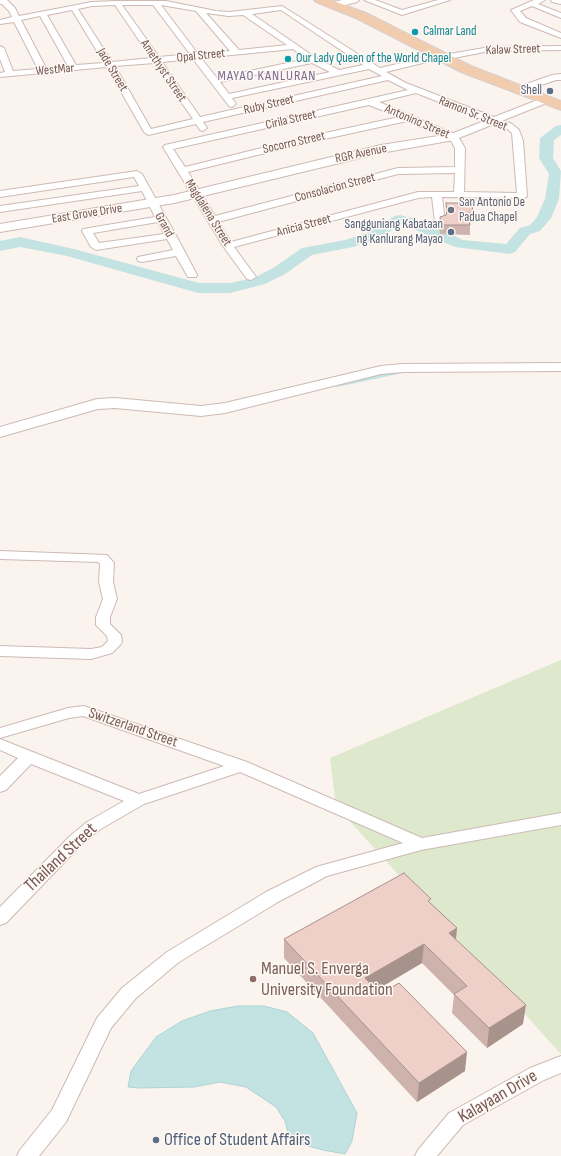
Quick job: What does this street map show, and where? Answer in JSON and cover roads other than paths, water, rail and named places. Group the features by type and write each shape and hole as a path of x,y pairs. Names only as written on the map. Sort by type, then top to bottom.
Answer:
{"main road":[{"path":"320,0 362,16 441,57 518,90 561,106"}],"street":[{"path":"334,5 354,0"},
{"path":"368,0 402,13 446,0"},
{"path":"541,0 515,10 522,20 561,36"},
{"path":"555,0 561,2"},
{"path":"2,2 12,10 43,71"},
{"path":"384,5 396,2"},
{"name":"Amethyst Street","path":"117,3 210,138"},
{"path":"155,3 216,81 238,112"},
{"path":"0,22 92,4 155,3 172,4 229,14 244,12 293,47 336,72"},
{"path":"533,4 561,16"},
{"name":"Jade Street","path":"74,8 110,65 148,132"},
{"name":"Ramon Sr. Street","path":"244,12 282,8 370,66 414,91 509,126 516,132 518,141 522,196"},
{"path":"198,9 236,53"},
{"path":"0,12 12,10"},
{"path":"42,13 74,68"},
{"name":"Opal Street","path":"110,65 293,47"},
{"path":"0,48 10,74"},
{"name":"Kalaw Street","path":"378,71 441,57 490,49 561,48"},
{"path":"216,81 314,60"},
{"name":"WestMar","path":"0,75 110,65"},
{"path":"226,97 336,72 370,66"},
{"name":"Ruby Street","path":"148,132 389,77"},
{"path":"518,90 561,77"},
{"name":"Cirila Street","path":"168,147 414,91"},
{"name":"RGR Avenue","path":"174,199 381,149 454,137 545,100"},
{"name":"Antonino Street","path":"370,102 454,137 460,148 459,194"},
{"name":"Socorro Street","path":"182,171 302,141 407,118"},
{"name":"Magdalena Street","path":"168,147 228,246 251,278"},
{"name":"Consolacion Street","path":"213,220 398,171 459,170"},
{"name":"Grand","path":"0,194 137,174 169,236 180,252 192,276"},
{"path":"0,209 144,188"},
{"path":"437,194 440,222"},
{"name":"Anicia Street","path":"228,246 418,195 459,194 522,196"},
{"name":"East Grove Drive","path":"0,228 152,204 174,199"},
{"path":"161,220 87,231 96,248 169,236"},
{"path":"142,259 180,252"},
{"path":"0,432 97,404 115,403 201,411 225,408 381,370 403,368 561,367"},
{"path":"0,555 102,558 107,563 106,582 110,599 102,617 103,625 114,635 115,642 107,650 91,654 0,651"},
{"name":"Switzerland Street","path":"0,733 68,713 84,711 241,766 421,844"},
{"path":"0,744 138,800"},
{"path":"0,786 29,757"},
{"name":"Thailand Street","path":"0,918 76,840 93,826 138,800 241,766"},
{"path":"27,1156 59,1116 104,1023 129,993 173,957 272,898 322,871 421,844 561,820"},
{"name":"Kalayaan Drive","path":"425,1156 456,1119 537,1074 561,1064"}],"water":[{"path":"238,1006 264,1006 287,1012 313,1033 357,1113 352,1141 345,1154 290,1141 285,1121 276,1107 246,1087 220,1082 194,1087 128,1087 131,1071 156,1037 182,1021 210,1011"}],"waterway":[{"path":"0,246 20,242 69,252 198,288 230,288 259,281 279,271 307,251 348,244 374,235 400,219 414,223 460,244 510,249 525,231 535,228 544,218 552,199 556,174 546,158 547,138 561,129"},
{"path":"337,384 399,371"}],"place":[{"name":"Calmar Land","path":"415,32"},
{"name":"Our Lady Queen of the World Chapel","path":"288,59"},
{"name":"Shell","path":"550,91"},
{"name":"San Antonio De Padua Chapel","path":"451,210"},
{"name":"Sangguniang Kabataan ng Kanlurang Mayao","path":"451,232"},
{"name":"Manuel S. Enverga University Foundation","path":"253,979"},
{"name":"Office of Student Affairs","path":"156,1140"}],"district":[{"name":"MAYAO KANLURAN","path":"267,76"}]}
